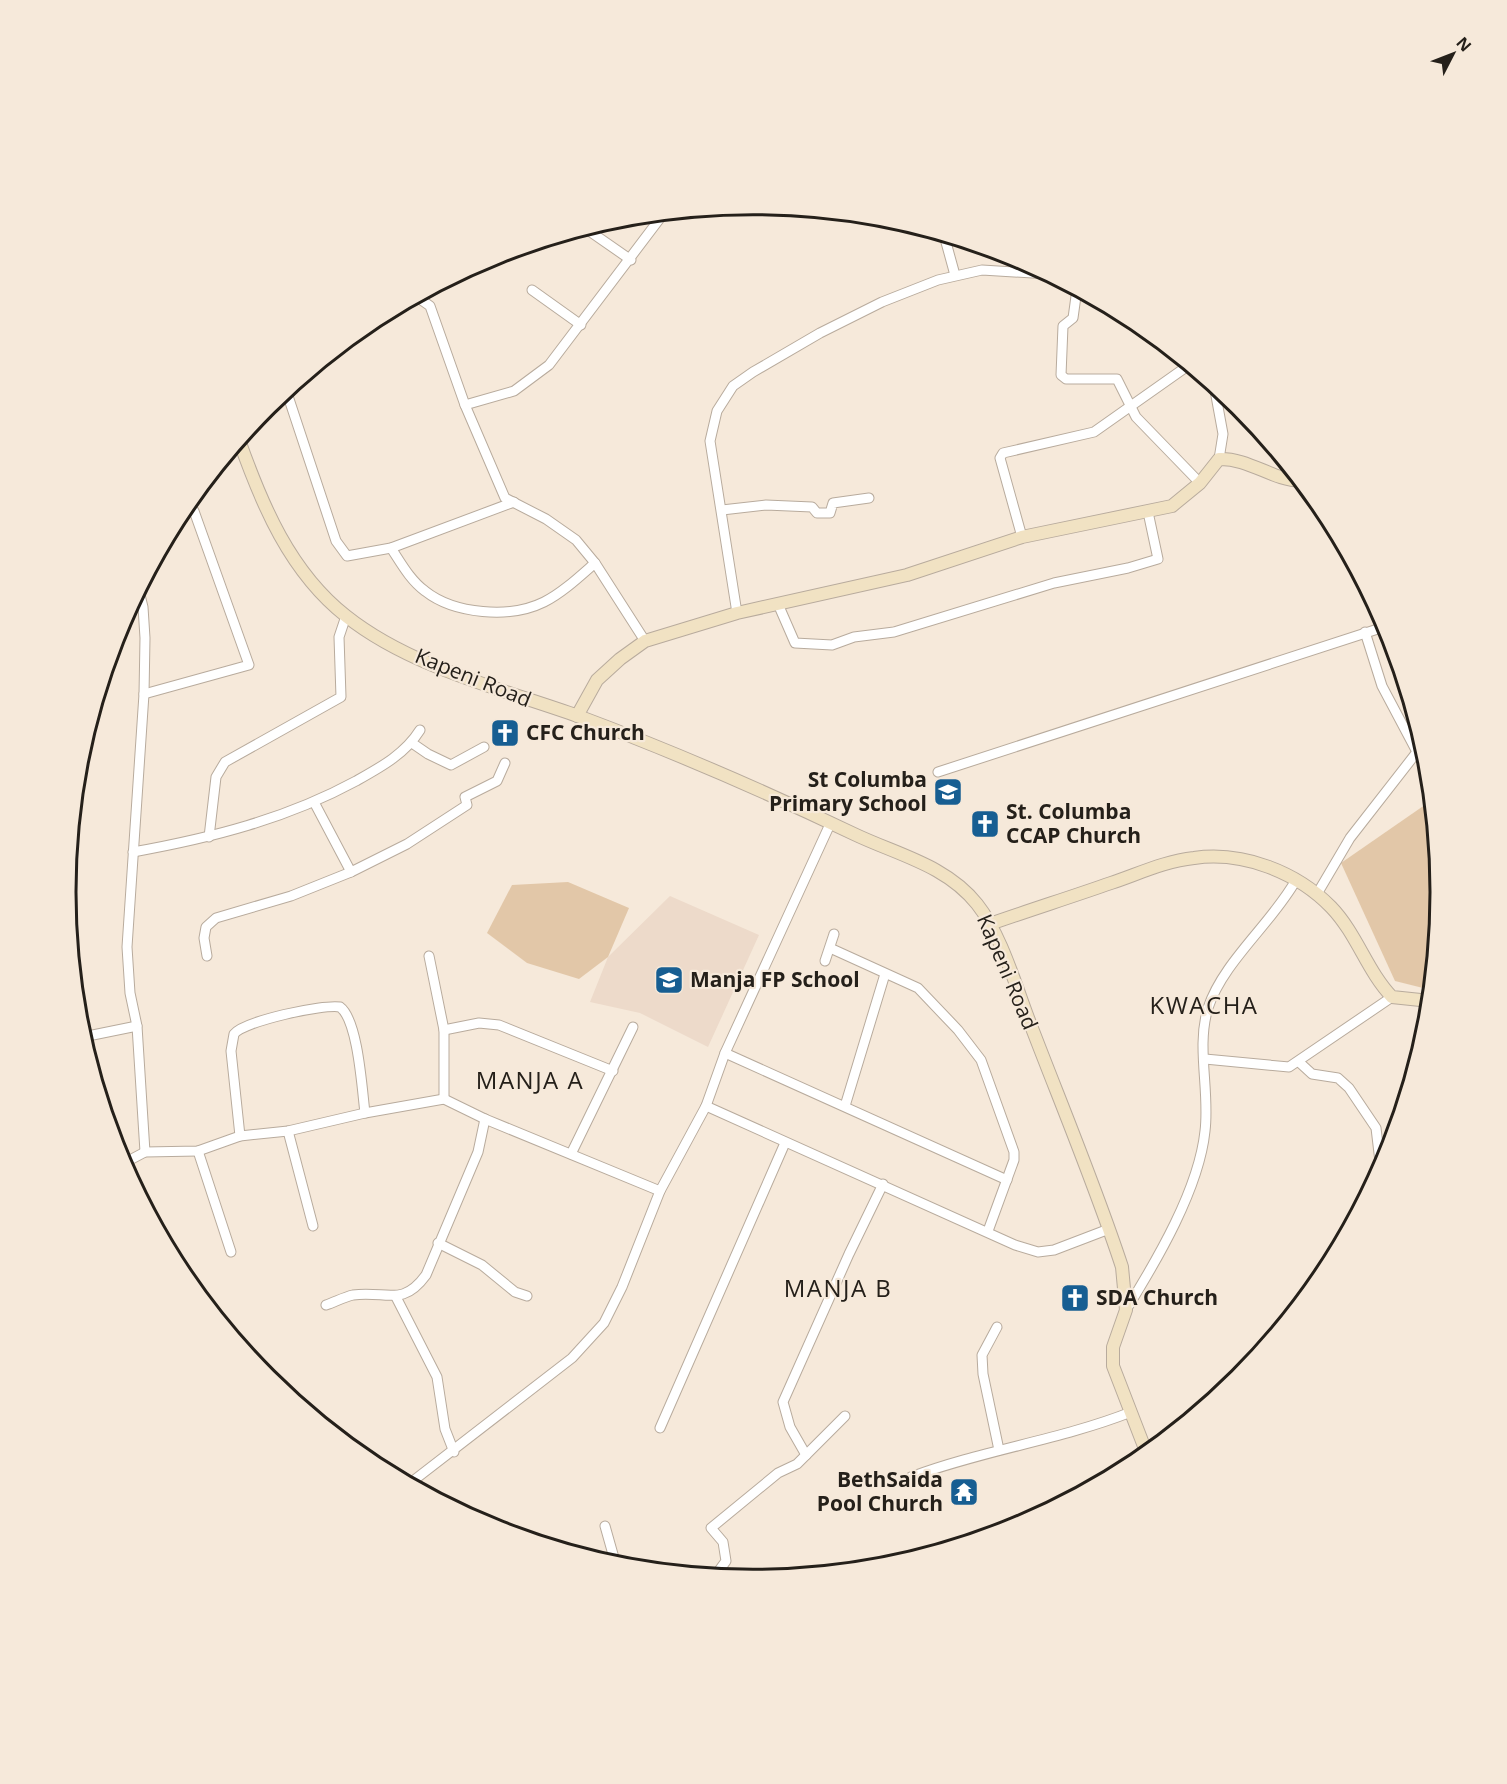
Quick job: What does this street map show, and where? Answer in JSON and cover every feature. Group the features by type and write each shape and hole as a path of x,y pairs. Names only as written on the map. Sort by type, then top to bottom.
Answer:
{"main road":[{"name":"Kapeni Road","path":"243,448 266,510 307,578 346,616 385,642 444,668 527,700 577,716 740,781 856,835 899,851 949,877 978,905 990,924 1122,1267 1126,1310 1113,1347 1113,1366 1144,1445"},
{"path":"577,716 597,680 645,641 737,613 906,575 1022,537 1148,512 1180,503 1219,459 1232,459 1291,480"},
{"path":"990,924 1167,863 1213,856 1246,861 1296,880 1317,894 1348,927 1378,981 1392,997 1421,1000"}],"street":[{"path":"465,405 514,392 549,365 658,222"},
{"path":"594,234 631,260"},
{"path":"946,243 955,275"},
{"path":"737,613 710,441 717,411 733,386 811,339 882,302 955,275 982,270 1025,273"},
{"path":"532,290 581,325"},
{"path":"1076,297 1073,318 1063,326 1061,375 1066,379 1117,379 1129,407 1200,483"},
{"path":"423,302 430,306 465,405 499,489 506,498 567,533 595,564 645,641"},
{"path":"1022,537 1000,458 1004,453 1094,432 1183,369"},
{"path":"1216,398 1223,434 1219,459"},
{"path":"289,400 342,551 352,557 391,548 514,502"},
{"path":"722,510 789,505 812,507 817,513 830,513 833,503 869,498"},
{"path":"144,694 249,665 194,511"},
{"path":"778,604 795,643 832,645 854,637 894,632 1054,583 1128,568 1158,559 1148,512"},
{"path":"391,548 425,591 451,603 493,612 515,610 544,602 595,564"},
{"path":"142,603 145,638 144,694 127,947 129,982 137,1026 145,1152"},
{"path":"209,837 216,777 225,762 341,697 339,637 346,616"},
{"path":"938,772 1377,629"},
{"path":"1365,633 1382,686 1411,733"},
{"path":"133,852 209,837 314,802 373,771 412,743 420,730"},
{"path":"412,743 437,759 452,765 484,747"},
{"path":"1317,894 1350,838 1416,756"},
{"path":"207,956 204,938 206,927 216,918 291,896 351,872 407,844 467,805 465,797 469,793 497,781 505,763"},
{"path":"314,802 351,872"},
{"path":"416,1479 454,1452 572,1358 604,1323 622,1287 660,1191 706,1106 725,1053 831,822"},
{"path":"1126,1310 1176,1217 1201,1153 1206,1129 1204,1021 1209,1005 1225,976 1283,903 1296,880"},
{"path":"825,961 834,934"},
{"path":"830,948 923,993 963,1035 981,1060 1012,1140 1014,1160 988,1231"},
{"path":"429,956 444,1030 444,1099"},
{"path":"845,1106 885,974"},
{"path":"1205,1059 1281,1068 1299,1062 1392,997"},
{"path":"240,1136 231,1051 234,1034 255,1022 326,1007 339,1006 347,1013 355,1044 365,1113"},
{"path":"444,1030 479,1023 500,1025 613,1071"},
{"path":"93,1035 137,1026"},
{"path":"571,1154 633,1027"},
{"path":"725,1053 1007,1180"},
{"path":"1299,1062 1312,1074 1338,1078 1349,1088 1376,1128 1379,1151"},
{"path":"132,1159 145,1152 198,1151 240,1136 288,1131 365,1113 444,1099 485,1119 660,1191"},
{"path":"706,1106 1015,1245 1038,1252 1071,1245 1109,1229"},
{"path":"326,1305 352,1295 396,1297 405,1295 420,1283 478,1152 485,1119"},
{"path":"288,1131 313,1226"},
{"path":"660,1428 785,1143"},
{"path":"198,1151 231,1252"},
{"path":"806,1455 790,1427 783,1402 883,1184"},
{"path":"438,1243 483,1265 515,1292 526,1296"},
{"path":"396,1297 437,1377 445,1429 454,1452"},
{"path":"997,1326 982,1355 983,1374 999,1450"},
{"path":"911,1477 999,1450 1102,1424 1131,1412"},
{"path":"721,1568 726,1561 723,1542 711,1528 778,1473 797,1464 845,1416"},
{"path":"605,1526 613,1554"}],"shaded area":[{"path":"1425,805 1430,892 1429,936 1424,988 1395,981 1341,863"},
{"path":"568,882 629,908 608,957 579,979 527,963 487,933 512,885"},
{"name":"Manja FP School","path":"670,896 759,935 708,1047 640,1013 590,1002 608,957"}],"place":[{"name":"CFC Church","path":"505,733"},
{"name":"St Columba Primary School","path":"948,792"},
{"name":"St. Columba CCAP Church","path":"985,824"},
{"name":"Manja FP School","path":"669,980"},
{"name":"SDA Church","path":"1075,1298"},
{"name":"BethSaida Pool Church","path":"964,1492"}],"district":[{"name":"KWACHA","path":"1204,1006"},
{"name":"MANJA A","path":"530,1081"},
{"name":"MANJA B","path":"838,1289"}]}
